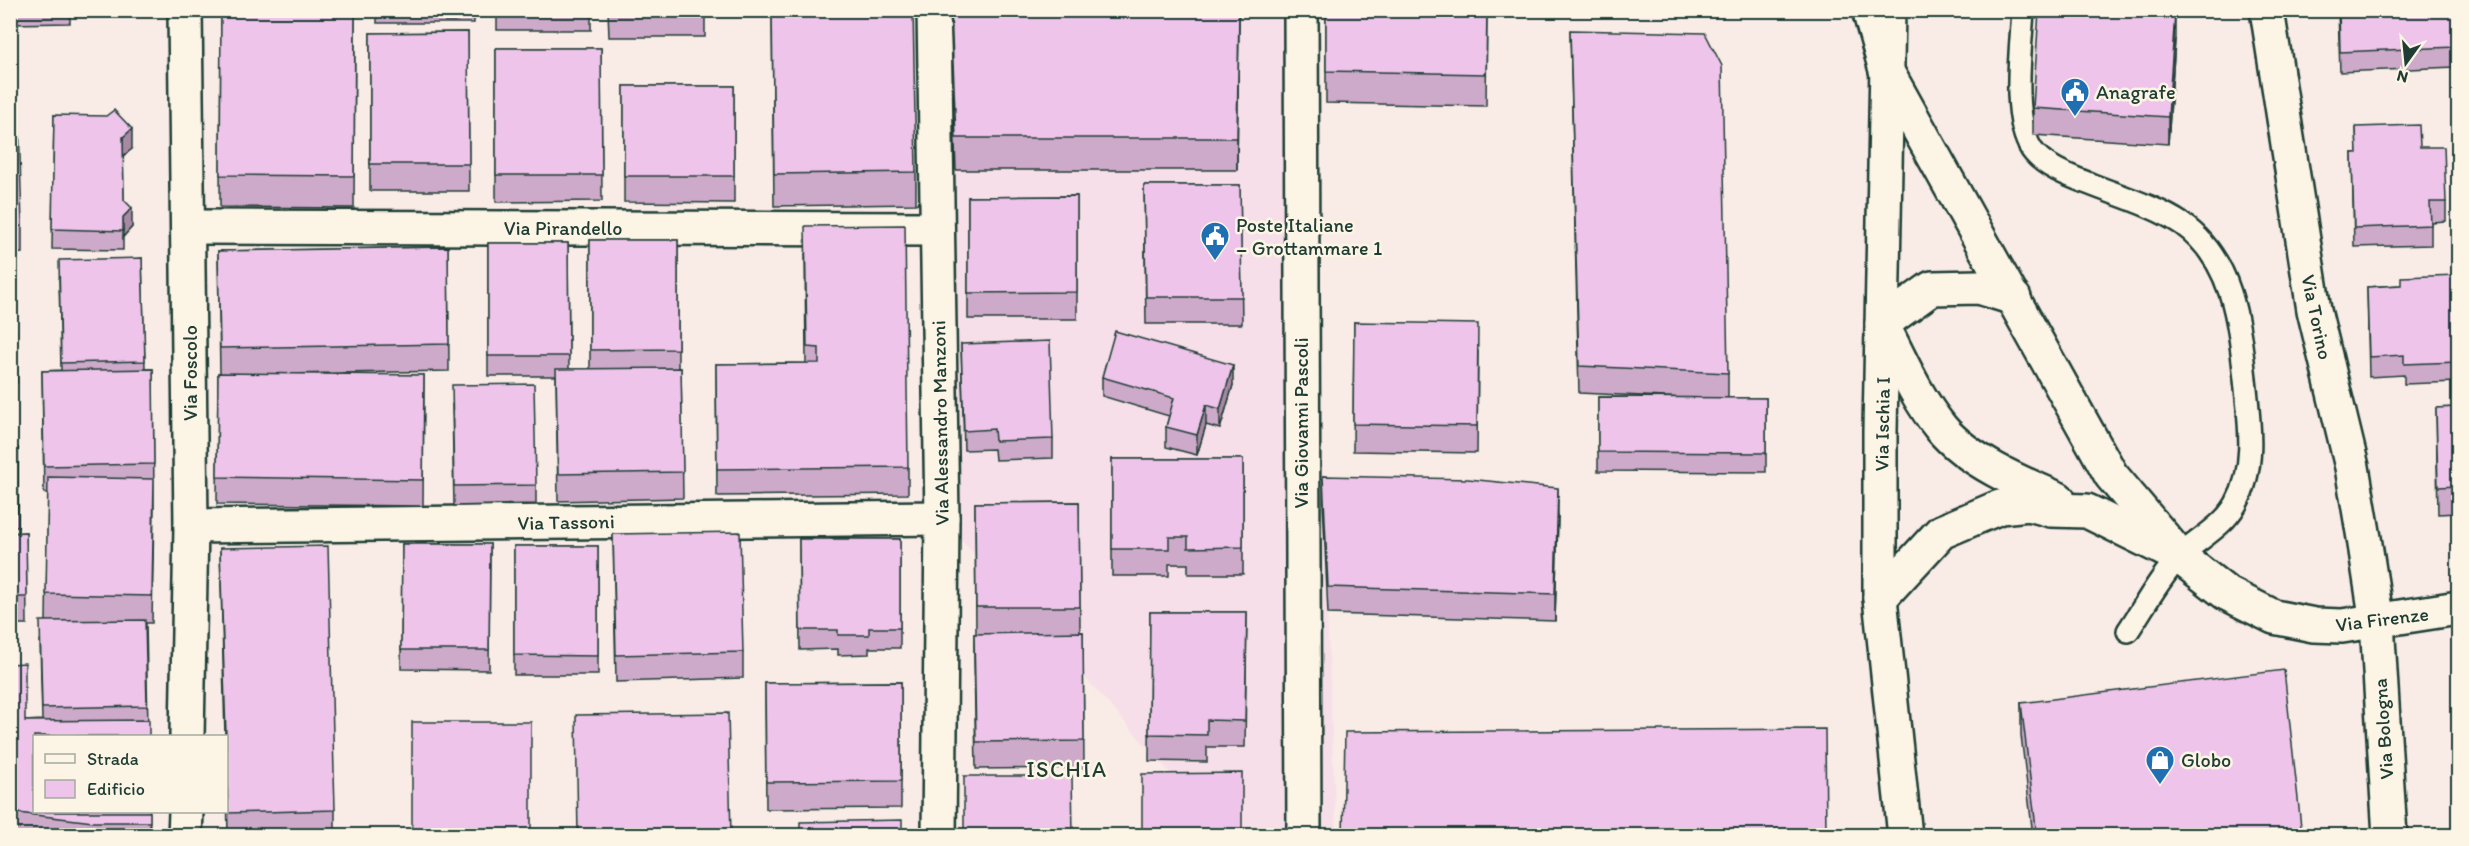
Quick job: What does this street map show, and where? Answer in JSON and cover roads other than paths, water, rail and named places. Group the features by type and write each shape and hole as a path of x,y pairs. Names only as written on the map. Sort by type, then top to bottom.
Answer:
{"street":[{"name":"Via Foscolo","path":"184,10 189,227 190,526 187,735"},
{"name":"Via Alessandro Manzoni","path":"934,10 942,518 939,836"},
{"name":"Via Giovanni Pascoli","path":"1301,10 1304,836"},
{"path":"1869,10 1886,70 2111,475 2180,557"},
{"name":"Via Ischia I","path":"1888,10 1880,598 1905,836"},
{"name":"Via Torino","path":"2267,10 2307,270 2352,467 2377,622"},
{"name":"Via Pirandello","path":"189,227 937,229"},
{"path":"2013,298 1979,287 1932,288 1882,324 1918,394 1942,429 1987,464 2010,477 2087,511 2180,557"},
{"path":"1880,598 1941,532 1971,518 2000,507 2029,504 2051,510 2087,511"},
{"name":"Via Tassoni","path":"190,526 942,518"},
{"name":"Via Firenze","path":"2180,557 2226,593 2274,617 2314,625 2377,622 2458,609"},
{"name":"Via Bologna","path":"2377,622 2390,836"},
{"path":"185,836 186,813"}],"lane":[{"path":"2023,10 2020,70 2022,112 2024,131 2033,150 2063,172 2164,214 2182,224 2212,254 2234,302 2240,334 2250,426 2249,454 2236,502 2222,524 2180,557 2128,631"}],"place":[{"name":"Anagrafe","path":"2075,118"},
{"name":"Poste Italiane – Grottammare 1","path":"1215,262"},
{"name":"Globo","path":"2160,786"}],"district":[{"name":"ISCHIA","path":"1067,769"}]}
